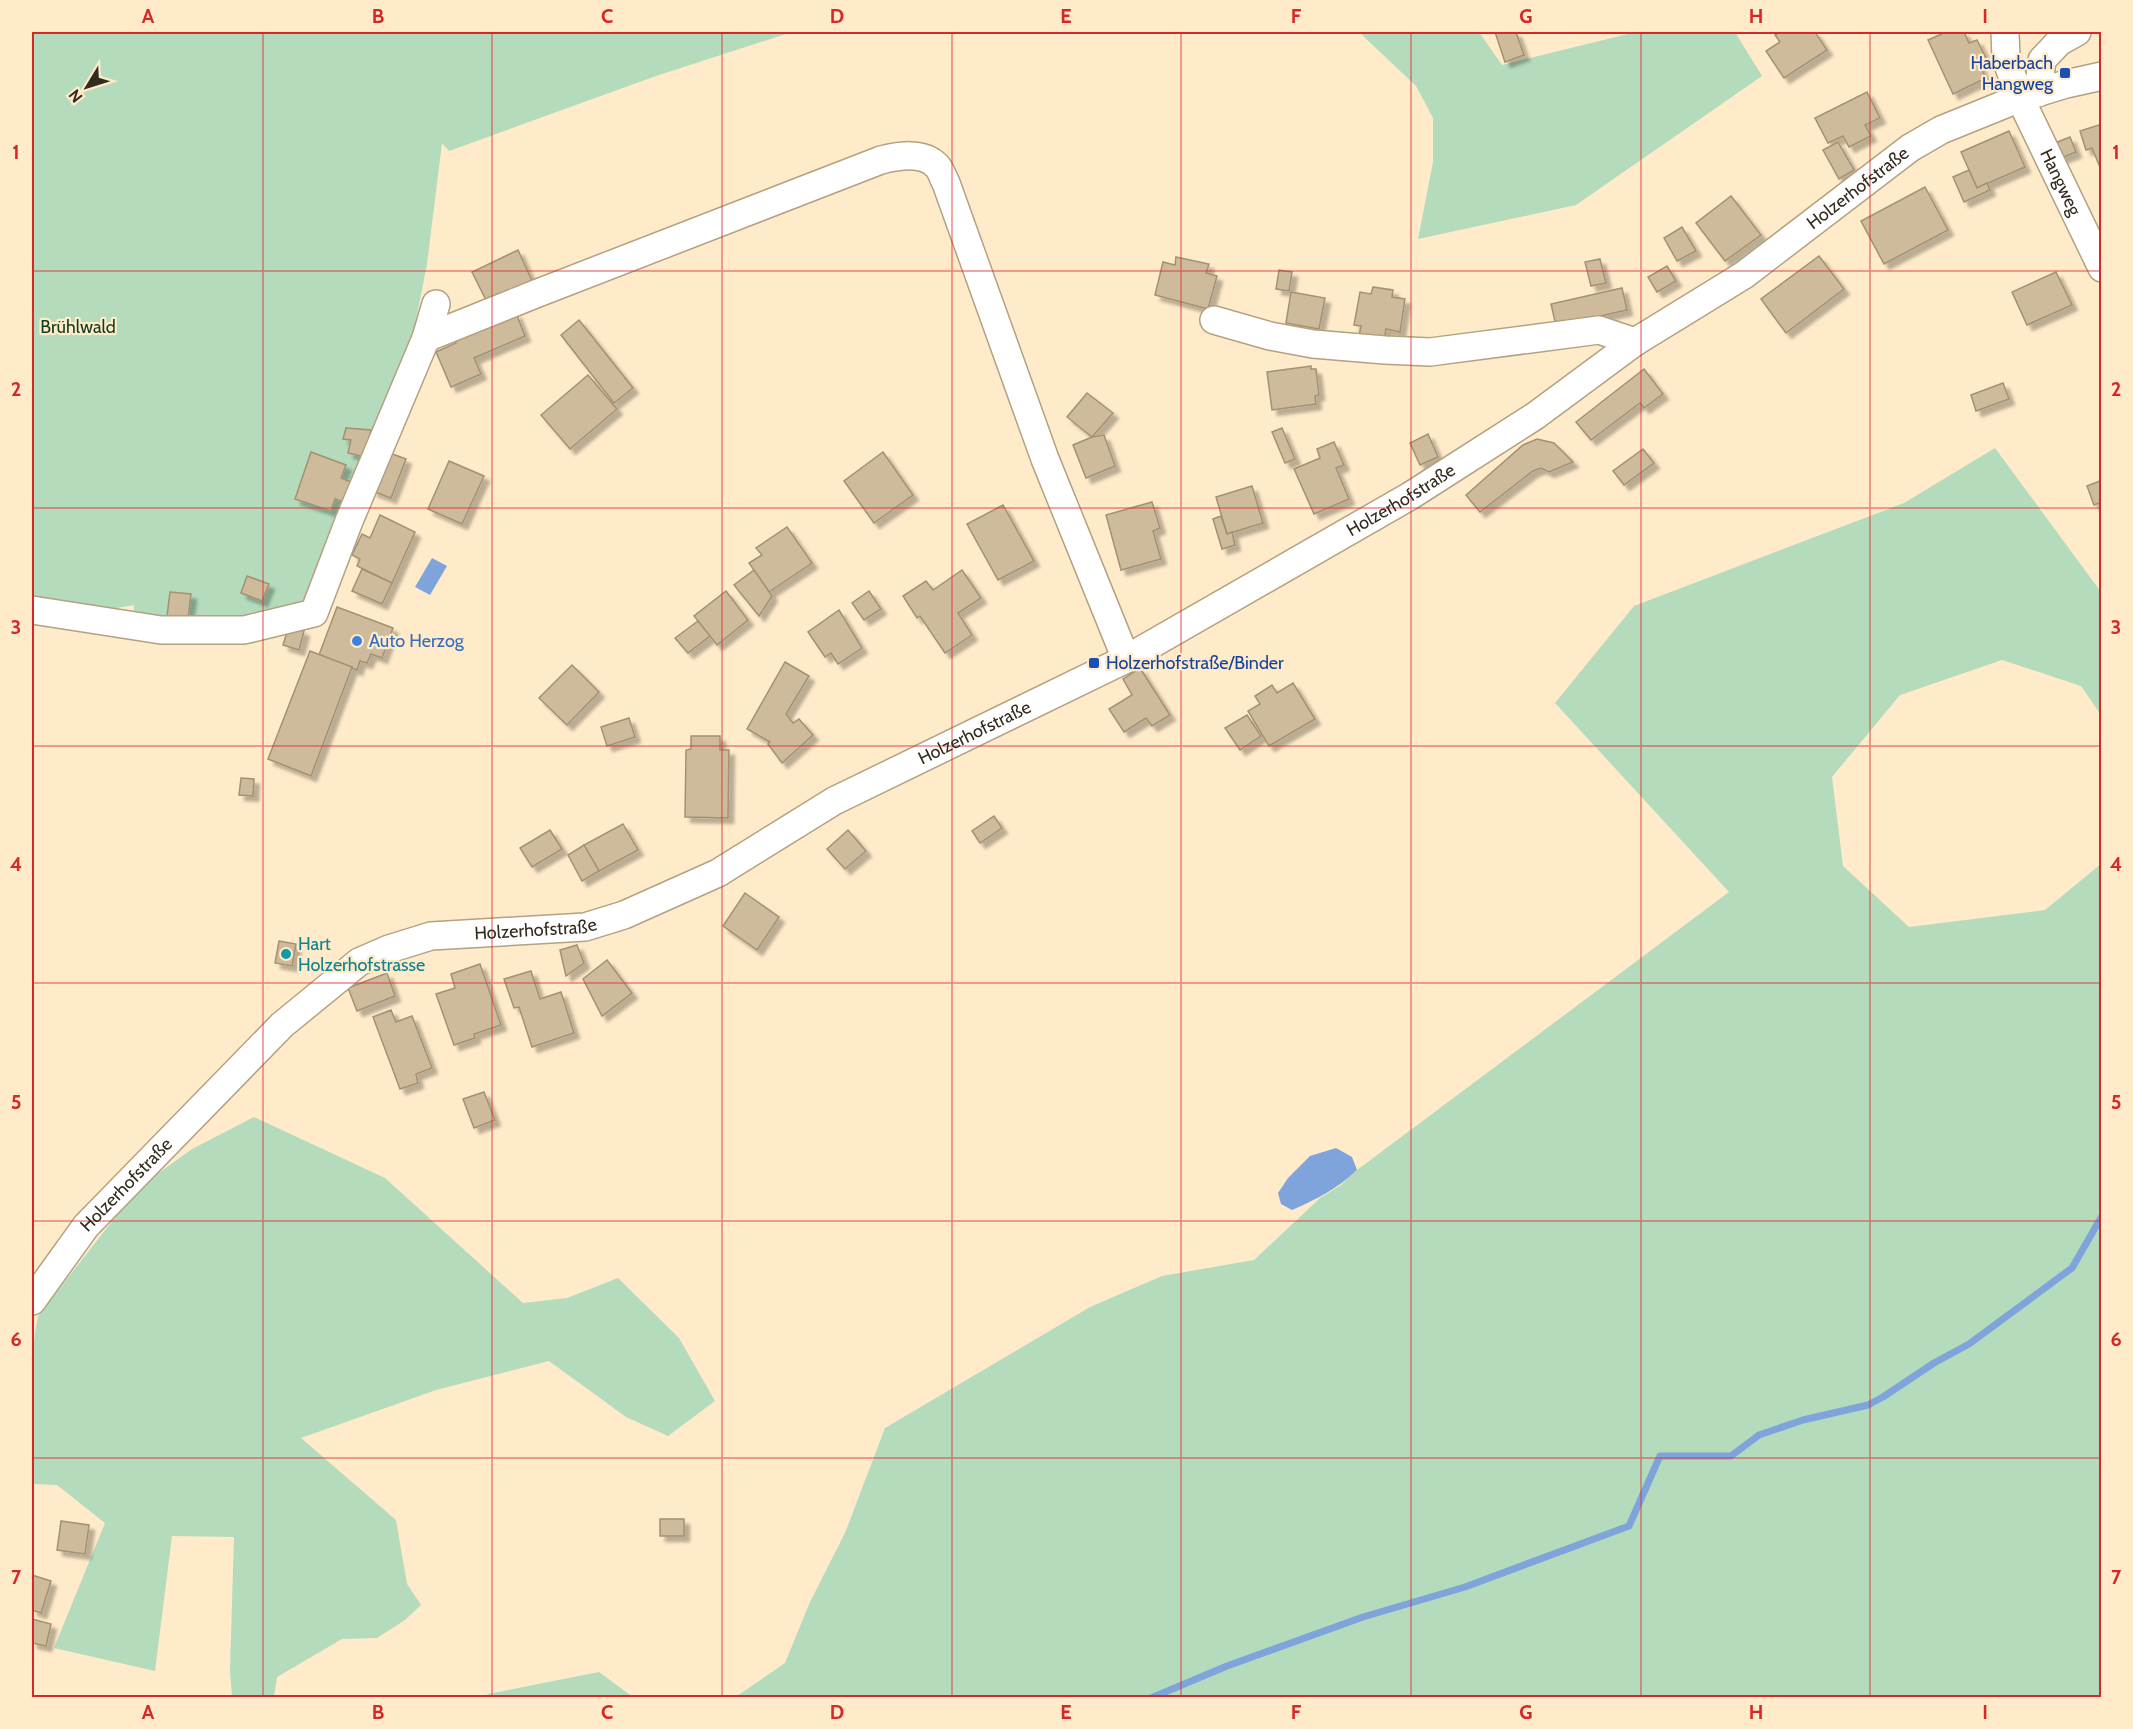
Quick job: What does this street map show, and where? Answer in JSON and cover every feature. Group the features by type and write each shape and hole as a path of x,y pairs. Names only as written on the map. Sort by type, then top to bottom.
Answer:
{"street":[{"name":"Hangweg","path":"2005,32 2006,59 2029,95 2102,268"},
{"path":"2029,95 2042,60 2059,42 2077,32"},
{"name":"Holzerhofstraße","path":"32,1301 94,1218 282,1025 359,962 389,949 431,936 585,927 624,915 718,873 834,801 1126,659 1410,496 1535,416 1635,342 1744,275 1910,147 1941,130 2029,95 2102,76"},
{"path":"426,338 870,165 906,155 923,159 936,165 946,183 1045,459 1126,659"},
{"path":"32,610 161,630 244,630 314,613 349,521 426,338 436,304"},
{"path":"1214,320 1270,336 1313,344 1385,350 1430,351 1599,330 1635,342"}],"green space":[{"name":"Brühlwald","path":"32,32 792,32 656,76 449,151 442,143 427,264 415,325 349,508 313,595 294,611 259,624 134,623 134,605 77,615 32,607"},
{"path":"1359,32 1479,32 1502,65 1636,32 1735,32 1762,76 1576,205 1418,239 1433,162 1433,118 1416,86"},
{"path":"1995,448 2101,592 2101,715 2081,686 2002,660 1900,695 1832,777 1843,866 1909,927 2045,910 2101,864 2101,1697 734,1698 785,1663 810,1602 845,1533 885,1428 1090,1307 1162,1276 1254,1260 1320,1198 1341,1185 1357,1170 1729,892 1555,703 1634,606 1904,503"},
{"path":"254,1117 385,1178 523,1303 567,1298 618,1278 679,1338 715,1401 668,1436 626,1417 549,1361 436,1390 301,1438 396,1520 407,1584 421,1605 405,1620 377,1638 342,1639 277,1677 274,1697 232,1697 230,1670 234,1537 172,1536 155,1671 54,1648 105,1523 57,1485 32,1484 32,1351 38,1316 138,1188 192,1149"},
{"path":"599,1672 633,1697 484,1697 488,1694"}],"water":[{"path":"432,558 447,566 430,595 415,587"},
{"path":"1336,1148 1352,1157 1357,1170 1342,1183 1310,1202 1292,1210 1281,1204 1278,1193 1288,1178 1310,1156"}],"building":[{"path":"1495,32 1516,32 1524,55 1505,62"},
{"path":"1781,32 1815,32 1827,50 1784,78 1766,51 1780,42 1775,35"},
{"path":"1946,32 1964,32 1969,43 1977,40 1987,60 1979,64 1986,78 1953,94 1928,40"},
{"path":"1867,92 1880,118 1865,125 1871,136 1849,147 1843,136 1828,143 1815,118"},
{"path":"2102,124 2102,172 2092,148 2086,150 2080,131"},
{"path":"2009,131 2025,167 1977,188 1961,152"},
{"path":"2070,137 2076,152 2061,158 2055,143"},
{"path":"1838,142 1854,170 1839,179 1823,150"},
{"path":"1969,170 1977,188 1987,183 1990,190 1964,202 1953,177"},
{"path":"1925,187 1948,230 1884,264 1861,221"},
{"path":"1731,196 1761,235 1725,261 1696,223"},
{"path":"1682,227 1696,251 1677,261 1664,238"},
{"path":"518,250 533,283 488,304 472,272"},
{"path":"1819,256 1844,289 1786,333 1761,299"},
{"path":"1176,257 1209,264 1206,273 1217,276 1208,309 1155,295 1163,262 1175,265"},
{"path":"1600,259 1606,283 1591,286 1585,262"},
{"path":"1667,266 1676,281 1657,292 1648,277"},
{"path":"1279,270 1292,272 1289,291 1276,289"},
{"path":"2056,272 2072,305 2027,325 2012,292"},
{"path":"1373,287 1393,290 1392,297 1405,299 1400,332 1386,329 1384,340 1359,336 1361,326 1354,325 1360,292 1371,294"},
{"path":"1622,288 1627,310 1556,326 1551,304"},
{"path":"1291,292 1325,298 1319,329 1286,323"},
{"path":"516,313 525,336 474,358 481,374 451,387 436,352 456,343 454,339"},
{"path":"579,320 633,388 614,403 561,335"},
{"path":"1311,366 1311,369 1316,369 1319,395 1315,396 1316,404 1272,410 1267,372"},
{"path":"1644,369 1663,394 1644,408 1640,403 1591,440 1576,422"},
{"path":"588,375 617,409 570,449 541,415"},
{"path":"2003,383 2009,399 1976,411 1971,395"},
{"path":"1087,393 1113,413 1092,437 1067,417"},
{"path":"346,428 371,430 365,457 348,453 351,440 343,439"},
{"path":"1282,428 1295,459 1285,463 1272,432"},
{"path":"1428,434 1438,457 1420,465 1410,443"},
{"path":"1104,435 1115,466 1086,478 1073,445"},
{"path":"1537,439 1554,443 1573,462 1549,472 1541,468 1533,471 1480,512 1466,495 1523,445"},
{"path":"1334,442 1344,465 1336,468 1349,499 1314,514 1294,469 1320,458 1317,449"},
{"path":"1643,449 1654,463 1624,485 1613,471"},
{"path":"311,452 346,465 341,478 351,482 344,502 335,499 331,511 295,499"},
{"path":"387,452 406,459 391,498 372,491"},
{"path":"883,452 913,495 874,523 844,481"},
{"path":"449,461 484,476 462,524 428,509"},
{"path":"2102,480 2102,502 2094,505 2087,486"},
{"path":"1252,486 1263,523 1227,534 1216,497"},
{"path":"1152,502 1160,528 1153,531 1161,559 1121,570 1106,515"},
{"path":"1003,505 1034,561 998,580 967,524"},
{"path":"380,515 415,532 392,583 357,566 360,559 352,555 362,534 370,538"},
{"path":"1221,516 1227,534 1232,532 1235,545 1222,549 1213,519"},
{"path":"787,527 812,563 769,592 749,563 762,555 756,548"},
{"path":"362,569 392,583 382,604 352,591"},
{"path":"754,570 772,596 759,616 734,585"},
{"path":"962,570 981,598 958,613 972,635 945,653 920,616 917,618 903,596 926,581 933,590"},
{"path":"247,576 269,584 262,601 241,593"},
{"path":"726,591 748,620 717,645 694,616"},
{"path":"869,591 881,609 864,620 852,603"},
{"path":"170,592 191,594 188,618 167,616"},
{"name":"Auto Herzog","path":"337,607 393,628 382,658 371,654 367,663 360,661 357,670 319,655"},
{"path":"839,610 862,648 838,664 831,653 825,657 808,632"},
{"path":"698,621 710,636 688,653 675,638"},
{"path":"289,626 304,631 299,650 283,645"},
{"path":"310,651 352,667 311,776 268,759"},
{"path":"785,662 809,676 786,714 793,723 799,719 813,735 782,763 768,744 770,742 747,729"},
{"path":"572,665 599,692 567,725 539,698"},
{"path":"1140,668 1170,715 1152,726 1146,718 1124,732 1109,709 1132,695 1123,679"},
{"path":"1293,683 1315,719 1269,746 1248,711 1260,704 1255,696 1272,685 1277,693"},
{"path":"1247,715 1261,736 1240,750 1225,728"},
{"path":"629,718 635,737 607,746 601,727"},
{"path":"691,736 720,736 720,750 729,750 728,818 685,817 686,750 691,749"},
{"path":"241,778 254,779 253,796 239,795"},
{"path":"994,816 1002,828 980,843 972,831"},
{"path":"623,824 638,850 599,871 584,845"},
{"path":"550,830 562,849 532,867 520,848"},
{"path":"848,830 866,851 845,869 827,849"},
{"path":"584,845 599,871 582,881 568,855"},
{"path":"745,893 779,917 757,950 723,926"},
{"name":"Hart Holzerhofstrasse","path":"279,941 296,944 292,966 275,963"},
{"path":"577,945 584,963 566,976 560,950"},
{"path":"607,960 632,993 602,1016 583,979"},
{"path":"480,964 501,1025 474,1034 475,1038 454,1045 436,994 455,988 451,974"},
{"path":"531,971 540,999 561,992 574,1033 532,1047 519,1007 514,1008 504,979"},
{"path":"387,973 395,996 357,1011 348,988"},
{"path":"391,1010 396,1022 412,1016 432,1068 416,1074 418,1083 400,1089 373,1017"},
{"path":"484,1092 495,1120 474,1128 463,1099"},
{"path":"660,1519 684,1519 684,1536 660,1536"},
{"path":"61,1521 89,1525 85,1554 57,1550"},
{"path":"32,1575 51,1581 41,1613 32,1610"},
{"path":"32,1619 51,1624 46,1646 32,1643"}],"waterway":[{"path":"1151,1698 1227,1666 1363,1617 1465,1587 1629,1526 1660,1456 1731,1456 1759,1435 1803,1420 1868,1405 1934,1363 1969,1344 2072,1268 2102,1216"}],"place":[{"name":"Haberbach Hangweg","path":"2065,73"},
{"name":"Auto Herzog","path":"357,641"},
{"name":"Holzerhofstraße/Binder","path":"1094,663"},
{"name":"Hart Holzerhofstrasse","path":"286,954"}]}
